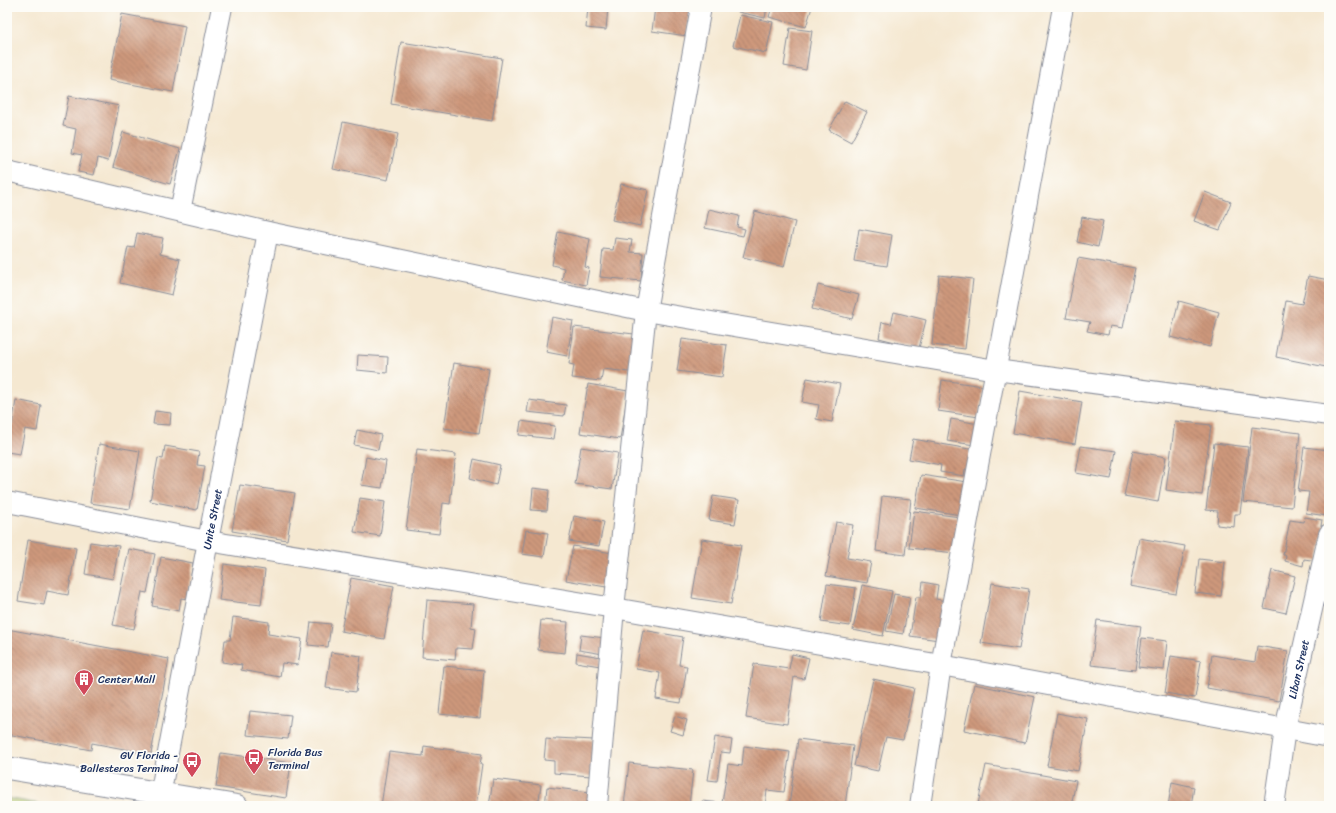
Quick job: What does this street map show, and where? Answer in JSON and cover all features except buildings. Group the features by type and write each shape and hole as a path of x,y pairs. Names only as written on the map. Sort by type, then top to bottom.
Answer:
{"main road":[{"path":"7,768 159,800 237,806"}],"street":[{"path":"180,211 222,7"},
{"path":"596,806 614,608 646,311 701,7"},
{"path":"920,806 941,665 1063,7"},
{"path":"7,171 268,232 646,311 996,370 1329,415"},
{"name":"Unite Street","path":"159,800 268,232"},
{"path":"7,502 208,541 614,608 941,665 1329,737"},
{"name":"Liban Street","path":"1274,806 1286,729 1329,534"}],"green space":[{"path":"7,798 51,806 7,806"}],"place":[{"name":"Center Mall","path":"84,696"},
{"name":"Florida Bus Terminal","path":"254,775"},
{"name":"GV Florida - Ballesteros Terminal","path":"192,778"}]}
